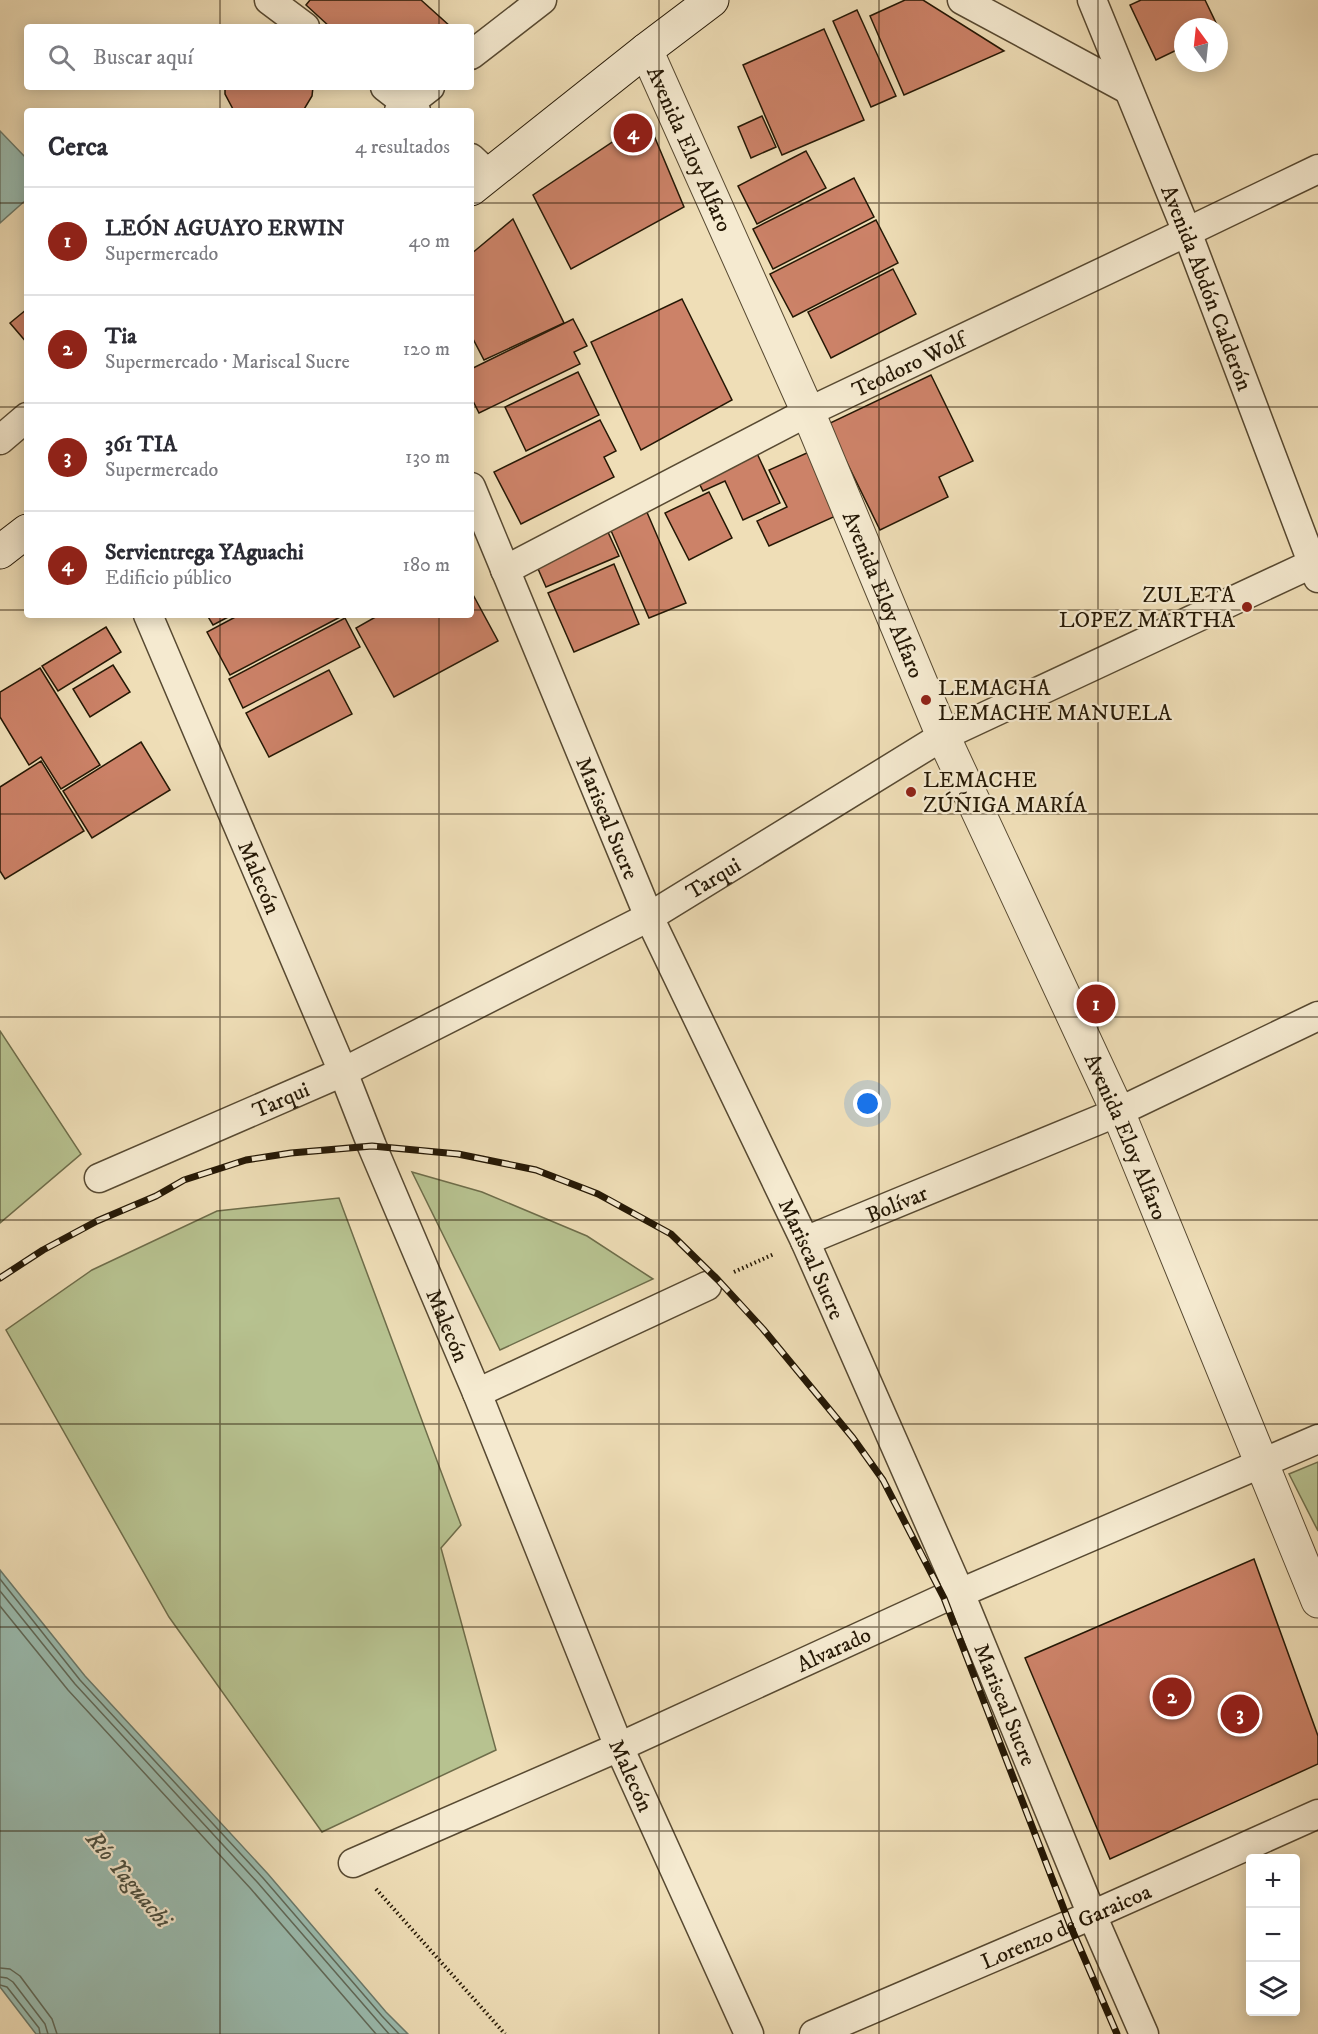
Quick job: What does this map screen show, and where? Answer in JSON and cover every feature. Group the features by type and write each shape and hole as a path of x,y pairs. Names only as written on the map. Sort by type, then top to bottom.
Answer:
{"street":[{"path":"269,0 301,24"},
{"path":"474,53 542,0"},
{"path":"477,174 712,0"},
{"path":"962,0 1127,88"},
{"name":"Avenida Abdón Calderón","path":"1092,0 1187,232 1316,568"},
{"name":"Avenida Eloy Alfaro","path":"646,50 808,412 943,736 1118,1112 1318,1601"},
{"path":"388,90 406,108"},
{"path":"408,108 427,90"},
{"name":"Teodoro Wolf","path":"505,570 808,412 1318,169"},
{"path":"0,440 24,420"},
{"name":"Mariscal Sucre","path":"474,494 649,917 805,1241 960,1593 1092,1915 1144,2034"},
{"path":"0,552 24,533"},
{"name":"Tarqui","path":"99,1178 343,1072 649,917 943,736 1316,568"},
{"name":"Malecón","path":"149,618 477,1393 619,1747 749,2034"},
{"name":"Bolívar","path":"805,1241 1118,1112 1318,1016"},
{"path":"477,1393 707,1287"},
{"name":"Alvarado","path":"353,1863 619,1747 944,1598 1318,1439"},
{"name":"Lorenzo de Garaicoa","path":"814,2034 1092,1915 1318,1814"}],"path":[{"path":"707,1287 805,1241"},
{"path":"353,1863 505,2034"}],"green space":[{"path":"0,1031 81,1154 0,1223"},
{"path":"412,1172 482,1192 587,1236 653,1279 500,1350"},
{"path":"339,1198 461,1525 441,1548 496,1750 322,1832 169,1617 6,1330 92,1270 217,1211"},
{"path":"1318,1462 1318,1531 1289,1474"}],"water":[{"path":"0,131 24,156 24,202 0,223"},
{"name":"Río Yaguachi","path":"0,1570 85,1676 268,1874 386,2012 408,2034 36,2034 0,1987"}],"building":[{"path":"310,0 421,0 448,24 327,24 306,5"},
{"path":"905,0 923,0 1004,51 904,95 870,16"},
{"path":"1141,0 1205,0 1214,18 1174,18 1174,51 1156,60 1130,5"},
{"path":"857,10 896,96 871,107 833,21"},
{"path":"824,29 864,120 782,155 743,65"},
{"path":"225,90 313,90 305,108 232,108"},
{"path":"762,116 776,147 751,158 738,127"},
{"path":"647,119 684,207 571,269 533,195"},
{"path":"806,151 826,188 757,224 738,186"},
{"path":"854,178 874,217 773,269 753,229"},
{"path":"513,219 564,323 484,360 474,341 474,252"},
{"path":"876,220 898,263 793,317 770,274"},
{"path":"893,269 916,314 831,358 808,312"},
{"path":"682,299 732,400 641,450 591,342"},
{"path":"24,311 24,339 10,323"},
{"path":"573,319 587,346 574,352 580,364 479,413 474,403 474,368"},
{"path":"578,372 599,415 526,451 505,407"},
{"path":"931,375 973,461 939,477 948,497 880,530 828,424"},
{"path":"600,420 616,451 604,457 614,477 521,524 494,472"},
{"path":"755,449 780,503 743,520 725,481 703,491 696,477"},
{"path":"809,452 838,515 769,546 757,521 787,507 769,470"},
{"path":"709,492 732,538 689,560 665,513"},
{"path":"646,510 686,603 649,618 609,526"},
{"path":"607,530 619,556 546,587 535,562"},
{"path":"614,564 639,624 574,652 548,593"},
{"path":"474,597 498,641 394,697 356,628 374,618 474,618"},
{"path":"209,618 226,618 213,625"},
{"path":"233,618 338,618 230,675 207,632"},
{"path":"345,618 360,647 243,708 229,679"},
{"path":"106,627 121,652 58,691 42,666"},
{"path":"113,665 130,692 90,717 73,689"},
{"path":"40,668 100,765 61,789 41,757 29,765 0,717 0,692"},
{"path":"329,670 352,714 269,757 246,713"},
{"path":"141,742 170,790 92,838 63,791"},
{"path":"41,761 84,831 5,879 0,871 0,787"},
{"path":"1254,1559 1318,1736 1318,1764 1110,1859 1025,1658"}],"railway":[{"path":"0,1278 43,1250 97,1221 156,1196 184,1180 246,1160 291,1153 372,1146 458,1154 536,1170 598,1194 671,1234 763,1329 853,1438 883,1480 944,1598 1070,1925 1117,2034"}],"place":[{"name":"Servientrega YAguachi","path":"633,133"},
{"name":"ZULETA LOPEZ MARTHA","path":"1247,607"},
{"name":"LEMACHA LEMACHE MANUELA","path":"926,700"},
{"name":"LEMACHE ZÚÑIGA MARÍA","path":"911,792"},
{"name":"LEÓN AGUAYO ERWIN","path":"1096,1004"},
{"name":"Tia","path":"1172,1697"},
{"name":"361 TIA","path":"1240,1714"}]}
